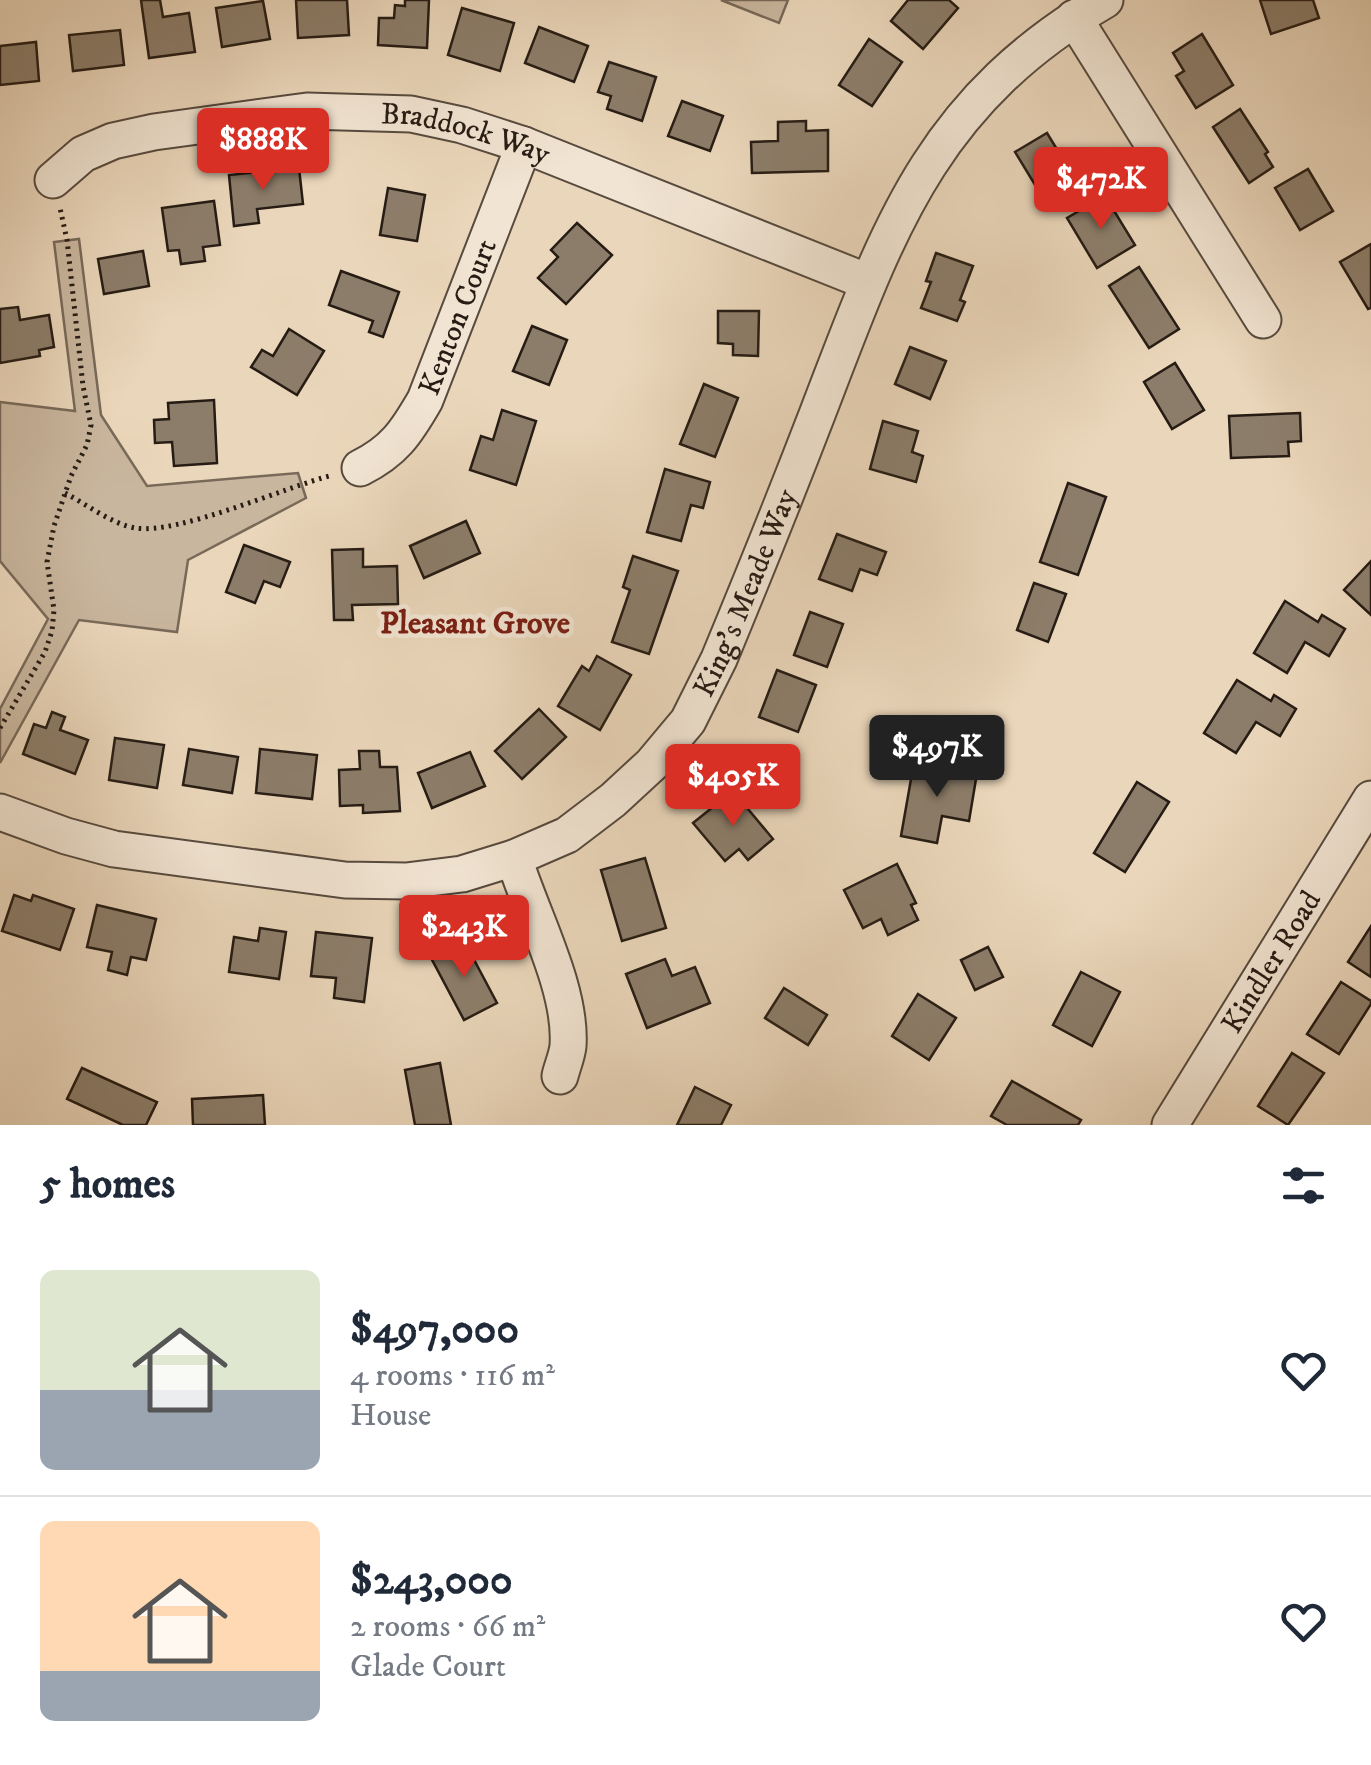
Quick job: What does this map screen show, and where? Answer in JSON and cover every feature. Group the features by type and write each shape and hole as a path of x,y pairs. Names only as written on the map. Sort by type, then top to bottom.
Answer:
{"street":[{"name":"King's Meade Way","path":"0,812 114,848 344,880 406,881 462,874 514,858 567,835 652,764 688,721 719,659 868,282 908,197 958,122 1035,44 1105,0"},
{"path":"1074,18 1263,320"},
{"name":"Braddock Way","path":"53,180 83,154 113,141 306,112 365,110 411,114 524,145 868,282"},
{"name":"Kenton Court","path":"360,468 387,455 410,427 425,400 524,145"},
{"name":"Kindler Road","path":"1170,1125 1371,799"},
{"path":"514,858 557,978 565,1015 568,1046 560,1076"}],"path":[{"path":"0,728 46,652 54,610 47,562 64,494 87,445 90,425 68,240 53,180"},
{"path":"64,494 135,528 152,528 360,468"}],"shaded area":[{"path":"721,0 788,0 779,23"},
{"path":"79,239 101,415 147,486 298,473 306,498 188,560 177,632 79,620 0,763 0,709 48,619 0,561 0,402 75,411 54,242"}],"building":[{"path":"141,0 160,0 163,17 189,13 195,52 149,58"},
{"path":"296,0 347,0 349,35 298,38"},
{"path":"405,0 429,0 427,48 378,45 379,18 394,18 395,5 405,6"},
{"path":"908,0 949,0 958,8 923,49 891,21"},
{"path":"1260,0 1313,0 1319,18 1271,34"},
{"path":"263,1 270,39 222,47 216,8"},
{"path":"462,8 514,23 500,71 448,55"},
{"path":"539,27 588,46 574,82 525,63"},
{"path":"120,30 124,65 73,71 69,35"},
{"path":"1202,34 1233,85 1196,108 1176,76 1184,71 1173,53"},
{"path":"869,39 902,62 872,106 839,85"},
{"path":"36,42 39,81 0,85 0,46"},
{"path":"609,62 656,77 642,121 607,109 611,96 598,92"},
{"path":"682,101 723,116 710,151 668,136"},
{"path":"1240,109 1268,152 1265,154 1273,167 1249,183 1213,127"},
{"path":"806,121 806,131 828,130 828,171 752,173 751,142 778,141 778,122"},
{"path":"1047,133 1072,174 1040,193 1015,152"},
{"path":"299,168 303,204 257,209 259,223 234,226 229,175"},
{"path":"1308,169 1333,211 1300,230 1275,188"},
{"path":"388,188 425,195 417,241 380,235"},
{"path":"1105,196 1135,245 1097,268 1067,218"},
{"path":"214,201 220,245 203,247 205,261 181,264 179,250 168,251 162,208"},
{"path":"577,223 612,255 566,304 538,278 558,257 551,250"},
{"path":"1371,244 1371,308 1368,309 1340,262"},
{"path":"143,251 149,286 104,294 98,259"},
{"path":"936,253 973,266 957,321 921,308"},
{"path":"1139,267 1179,329 1149,348 1109,286"},
{"path":"341,271 399,292 383,337 369,332 373,321 329,305"},
{"path":"18,307 20,320 49,315 54,347 39,350 40,356 0,363 0,309"},
{"path":"718,311 759,311 758,356 733,355 733,344 718,343"},
{"path":"532,326 567,340 549,385 513,371"},
{"path":"289,329 324,351 297,395 251,367 262,350 273,356"},
{"path":"910,347 946,361 930,399 895,384"},
{"path":"1175,363 1204,410 1172,429 1144,382"},
{"path":"704,384 738,398 715,457 680,444"},
{"path":"214,400 217,463 174,466 172,442 155,443 154,420 169,419 168,403"},
{"path":"502,410 536,421 516,485 470,470 481,436 493,440"},
{"path":"1300,413 1301,441 1288,442 1289,456 1231,458 1229,416"},
{"path":"883,421 918,431 912,452 923,456 916,482 870,469"},
{"path":"665,469 710,482 703,508 691,505 681,541 647,532"},
{"path":"1068,483 1106,497 1078,575 1040,562"},
{"path":"466,521 480,553 424,578 410,546"},
{"path":"837,534 886,552 877,575 860,569 852,591 819,579"},
{"path":"244,545 290,562 280,587 264,581 255,603 226,592"},
{"path":"363,549 363,567 397,566 398,604 352,605 353,620 334,620 332,550"},
{"path":"633,556 678,571 649,654 612,642 630,590 623,587"},
{"path":"1371,561 1371,615 1344,590"},
{"path":"1034,583 1066,594 1048,642 1017,630"},
{"path":"1285,601 1318,622 1322,615 1345,629 1329,656 1305,642 1287,673 1254,653"},
{"path":"810,612 843,624 827,667 794,655"},
{"path":"597,656 631,675 600,730 558,706 582,666 589,671"},
{"path":"777,670 816,685 798,732 759,717"},
{"path":"1237,680 1271,701 1274,695 1296,709 1280,736 1256,722 1236,753 1204,733"},
{"path":"539,709 566,737 522,779 495,751"},
{"path":"52,712 65,717 60,730 88,740 75,774 23,754 34,724 46,728"},
{"path":"115,738 164,745 157,788 109,780"},
{"path":"189,749 238,757 232,793 183,785"},
{"path":"260,749 317,755 312,799 256,793"},
{"path":"359,751 379,751 380,767 397,767 400,811 363,813 363,805 340,806 339,770 360,769"},
{"path":"470,752 485,786 432,808 418,773"},
{"path":"914,762 977,773 969,821 942,816 937,843 901,836"},
{"path":"1137,782 1169,802 1125,872 1094,853"},
{"path":"733,791 773,839 748,860 739,849 725,861 693,823"},
{"path":"645,858 666,928 622,941 601,870"},
{"path":"897,864 916,903 911,905 918,920 888,935 881,919 863,928 844,890"},
{"path":"14,895 31,901 33,895 74,909 60,950 2,931"},
{"path":"97,905 156,919 146,960 131,957 127,975 108,970 112,952 87,947"},
{"path":"1371,926 1371,977 1348,962"},
{"path":"260,928 286,932 279,979 229,972 234,937 258,941"},
{"path":"316,932 372,938 364,1002 334,998 336,978 311,976"},
{"path":"463,939 497,1003 464,1020 430,956"},
{"path":"988,947 1003,977 975,990 961,960"},
{"path":"665,959 672,976 695,967 710,1003 647,1028 626,974"},
{"path":"1081,972 1120,992 1092,1046 1053,1025"},
{"path":"1341,982 1371,1004 1339,1054 1307,1034"},
{"path":"784,988 827,1015 808,1045 765,1018"},
{"path":"918,994 956,1018 929,1060 892,1036"},
{"path":"1292,1053 1324,1073 1288,1125 1258,1106"},
{"path":"440,1063 451,1125 415,1125 405,1070"},
{"path":"82,1068 157,1102 146,1125 123,1125 67,1099"},
{"path":"1012,1081 1081,1120 1078,1125 1007,1125 991,1116"},
{"path":"695,1087 731,1105 721,1125 677,1125"},
{"path":"263,1095 265,1125 193,1125 192,1099"}],"district":[{"name":"Pleasant Grove","path":"475,622"}]}
